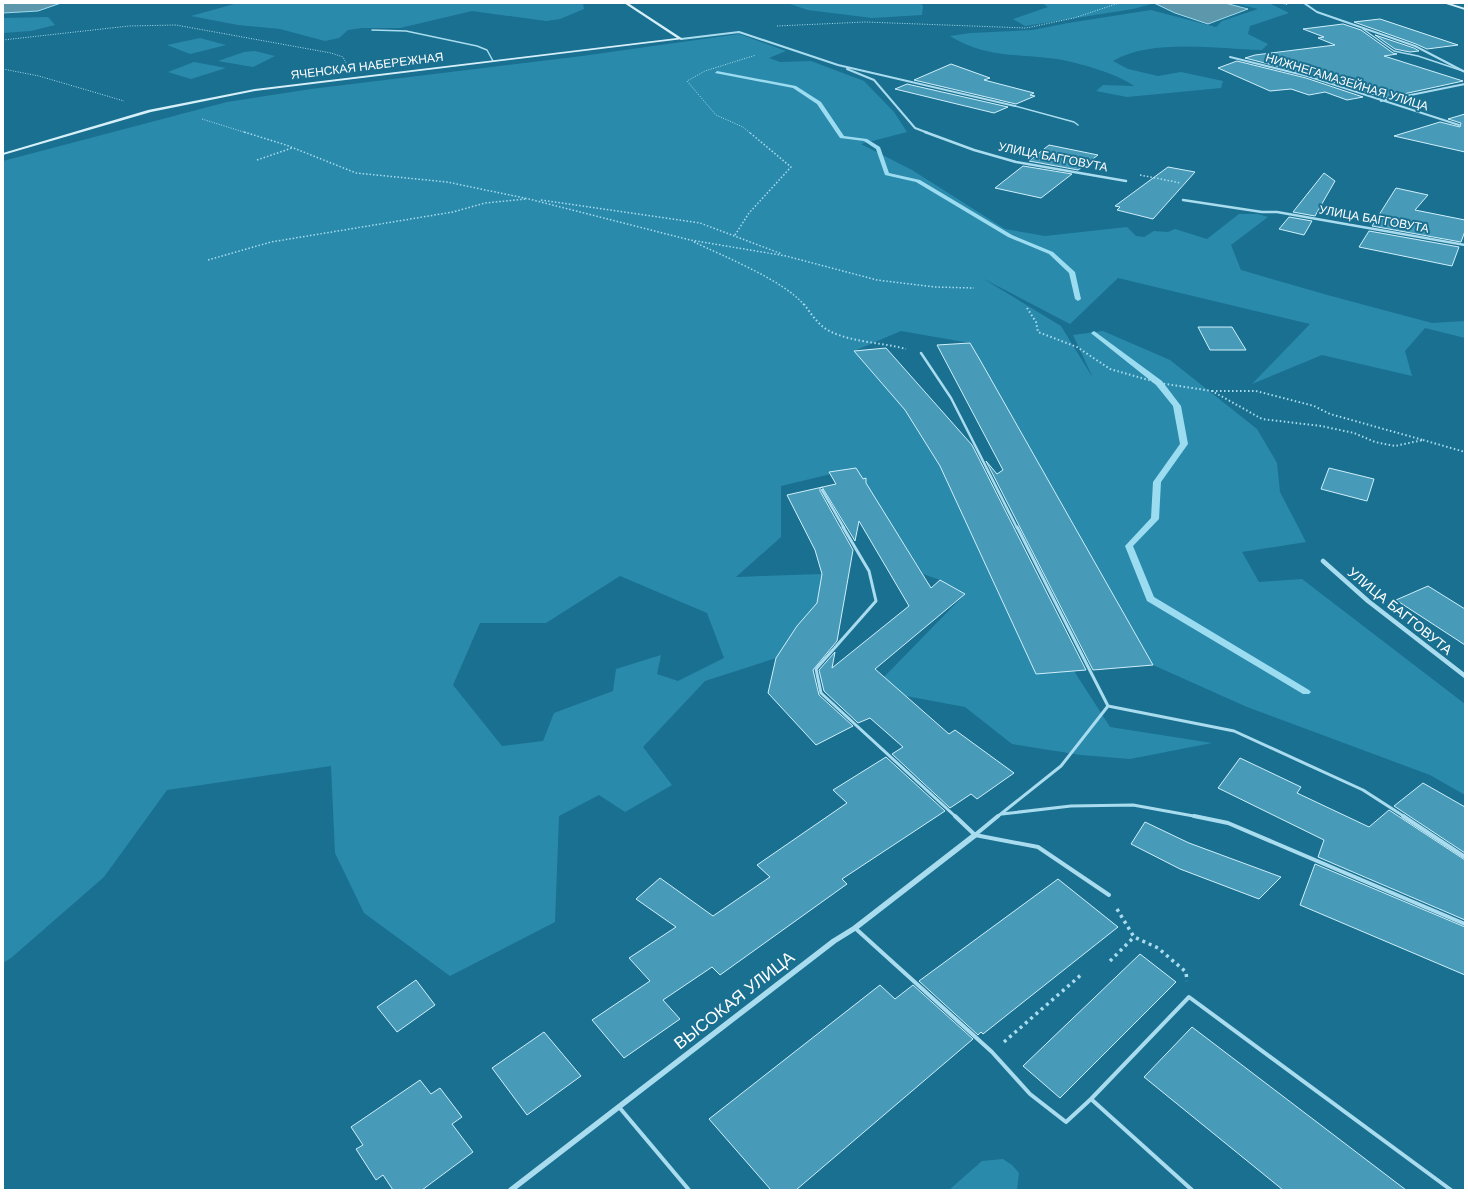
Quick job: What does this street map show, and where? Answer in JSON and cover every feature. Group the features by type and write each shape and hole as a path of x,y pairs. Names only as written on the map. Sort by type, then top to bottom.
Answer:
{"street":[{"path":"626,3 681,39"},
{"path":"1304,3 1317,12 1416,46 1465,72"},
{"path":"1445,3 1465,9"},
{"name":"ЯЧЕНСКАЯ НАБЕРЕЖНАЯ","path":"3,154 150,111 255,90 739,32 772,43"},
{"path":"772,43 838,65 1015,106"},
{"name":"НИЖНЕГАМАЗЕЙНАЯ УЛИЦА","path":"1230,57 1307,76 1380,101 1459,125"},
{"name":"УЛИЦА БАГГОВУТА","path":"838,65 874,80 915,128 974,150 1016,162 1126,181"},
{"path":"1380,101 1465,84"},
{"name":"УЛИЦА БАГГОВУТА","path":"1183,200 1262,212 1277,212 1465,245"},
{"name":"УЛИЦА БАГГОВУТА","path":"1323,562 1368,601 1465,676"},
{"name":"ВЫСОКАЯ УЛИЦА","path":"511,1190 834,941 855,928 975,835"}],"lane":[{"path":"1363,29 1394,51 1418,56 1465,72"},
{"path":"372,30 406,31 477,46 487,50 493,61"},
{"path":"1015,106 1074,122 1078,125"},
{"path":"921,353 951,398 1108,706"},
{"path":"822,490 869,571 876,601 816,669 821,693 975,835 1038,847 1109,894"},
{"path":"975,835 1061,766 1108,706"},
{"path":"1108,706 1234,731 1363,790 1465,857"},
{"path":"1002,814 1071,806 1133,805 1228,822 1465,924"},
{"path":"855,928 992,1052 1030,1094 1066,1122 1091,1099 1189,997 1451,1190"},
{"path":"1091,1099 1192,1190"},
{"path":"619,1107 689,1190"}],"path":[{"path":"773,27 865,22 1026,28 1074,18 1119,3"},
{"path":"3,40 135,26 184,25 343,56 349,68"},
{"path":"735,235 749,213 791,167 743,127 716,115 687,81 704,72 761,54 772,43"},
{"path":"3,69 39,76 130,103"},
{"path":"195,118 210,120 293,148 356,173 447,182 529,199 690,240 786,256 877,280 935,288 974,288"},
{"path":"257,160 293,148"},
{"path":"208,260 271,242 453,212 485,203 529,199 700,223 735,235 786,256"},
{"path":"690,240 763,276 798,297 822,326 850,339 887,344 921,353"},
{"path":"1027,308 1036,322 1038,332 1077,347 1110,369 1159,383 1212,391 1256,391 1314,406 1330,414 1465,452"},
{"path":"1212,391 1262,418 1300,425 1321,426 1354,433 1375,442 1395,446 1424,440"},
{"path":"1109,894 1134,937 1158,948 1186,972 1189,997"},
{"path":"1110,961 1134,937"},
{"path":"992,1052 1082,974"}],"shaded area":[{"path":"3,3 61,3 38,11 3,13"},
{"path":"238,3 583,3 584,9 560,19 546,21 472,11 400,28 362,28 348,30 339,38 325,41 280,29 238,25 191,16"},
{"path":"787,3 921,3 923,6 922,15 872,18 808,10"},
{"path":"1042,3 1155,3 1133,9 1025,26 1013,19 1048,7"},
{"path":"1154,3 1225,3 1248,9 1208,24 1175,13"},
{"path":"1233,3 1269,3 1289,13 1250,26 1248,34 1268,44 1262,50 1185,46 1165,47 1146,49 1113,61 1128,69 1158,76 1181,72 1223,81 1221,88 1127,97 1096,91 1103,85 1134,86 1126,81 1097,69 1057,59 990,52 964,43 950,36 971,33 1033,30 1151,10 1216,27 1222,21 1258,9"},
{"path":"48,17 55,25 31,31 3,33 3,18"},
{"path":"739,34 786,51 769,58 780,62 811,61 864,81 894,112 907,132 861,144 912,170 1005,229 1045,236 1127,227 1136,236 1144,237 1154,231 1168,232 1175,229 1207,239 1239,214 1258,214 1268,217 1231,245 1241,270 1432,323 1465,321 1465,338 1425,328 1405,351 1412,376 1322,355 1252,384 1310,324 1118,278 1070,324 982,278 1061,326 1093,378 1073,335 1103,331 1170,360 1257,429 1277,463 1280,492 1306,542 1242,552 1259,582 1302,579 1465,704 1465,795 1430,775 1247,707 1153,665 970,343 901,331 854,351 905,410 940,466 1036,674 1074,671 1110,727 1212,743 1130,759 1081,755 1012,744 965,707 906,696 884,677 965,594 940,580 923,574 856,468 781,486 781,537 736,577 822,574 817,603 797,626 776,658 705,681 643,747 672,785 625,812 599,795 559,816 555,922 450,976 364,913 335,853 331,766 167,790 104,877 11,958 3,963 3,161 227,102 311,89 582,56","holes":["620,576 707,613 724,658 678,681 657,674 661,655 616,669 613,691 554,713 543,741 502,746 453,685 480,623 546,623"]},
{"path":"200,38 226,45 190,54 167,45"},
{"path":"255,51 275,56 253,67 218,61 244,52"},
{"path":"194,62 226,68 191,79 168,72"},
{"path":"1003,1159 1012,1165 1019,1173 1017,1190 949,1190 982,1161"}],"building":[{"path":"1380,19 1458,45 1427,49 1354,22"},
{"path":"1343,24 1361,30 1393,53 1397,54 1384,56 1463,81 1385,98 1308,74 1245,58 1255,55 1335,45 1318,38 1324,37 1303,29"},
{"path":"1375,35 1419,51 1410,52 1395,49"},
{"path":"1237,61 1306,78 1363,97 1347,100 1325,92 1309,95 1291,89 1270,91 1218,68"},
{"path":"951,64 990,78 984,80 1034,93 1030,95 1035,96 1016,104 914,80"},
{"path":"907,84 1008,107 994,113 895,89"},
{"path":"1465,114 1465,152 1394,136 1440,122 1460,127 1461,123 1448,119"},
{"path":"1049,145 1098,155 1078,170 1029,161"},
{"path":"1023,166 1072,174 1041,198 995,188"},
{"path":"1168,167 1195,172 1153,219 1117,210 1120,207 1115,206"},
{"path":"1324,173 1335,181 1315,216 1293,212"},
{"path":"1396,188 1428,195 1415,210 1465,220 1465,231 1461,242 1372,226"},
{"path":"1289,217 1312,221 1304,235 1279,229"},
{"path":"1369,231 1459,247 1452,266 1359,247"},
{"path":"1198,327 1232,327 1246,350 1210,350"},
{"path":"970,343 1153,665 1093,670 986,461 997,474 1003,470 937,345"},
{"path":"886,348 972,445 1086,670 1036,674 940,466 905,410 854,351"},
{"path":"856,468 863,479 866,478 866,483 931,588 940,580 965,594 875,669 949,734 955,730 1014,773 977,799 971,794 950,808 892,754 903,747 870,718 858,723 824,691 819,670 835,652 832,668 909,606 859,521 855,541 822,487 836,484 829,472"},
{"path":"1329,468 1374,479 1367,501 1321,489"},
{"path":"821,487 820,491 853,550 837,641 813,670 819,695 853,726 816,745 768,693 776,658 797,626 817,603 822,574 815,550 787,495"},
{"path":"1428,586 1465,609 1465,645 1396,600"},
{"path":"886,757 945,811 842,879 847,884 720,975 712,967 663,1000 680,1019 624,1058 592,1020 650,981 629,958 676,927 636,899 660,878 713,916 770,877 757,865 847,803 833,790"},
{"path":"1240,758 1301,787 1297,793 1369,827 1389,810 1465,860 1465,920 1318,857 1324,840 1218,788"},
{"path":"1423,783 1465,807 1465,853 1394,806"},
{"path":"1145,822 1189,843 1281,877 1259,899 1180,869 1131,844"},
{"path":"1315,864 1465,927 1465,975 1300,905"},
{"path":"1058,879 1118,927 983,1034 981,1032 978,1035 919,981"},
{"path":"1140,954 1176,982 1060,1098 1023,1066"},
{"path":"416,980 435,1005 397,1032 377,1007"},
{"path":"880,985 895,999 913,985 973,1039 796,1190 771,1190 709,1119"},
{"path":"1192,1027 1406,1190 1283,1190 1144,1077"},
{"path":"544,1032 581,1076 527,1115 492,1068"},
{"path":"420,1080 431,1094 440,1088 462,1117 452,1124 473,1152 422,1190 393,1190 383,1175 376,1180 356,1149 363,1145 351,1127"}],"waterway":[{"path":"717,72 794,87 819,103 842,137 865,140 878,148 887,174 918,181 1010,236 1051,253 1072,272 1078,299"},
{"path":"1094,333 1159,383 1177,406 1184,444 1157,482 1155,519 1129,546 1150,599 1306,692"}]}
